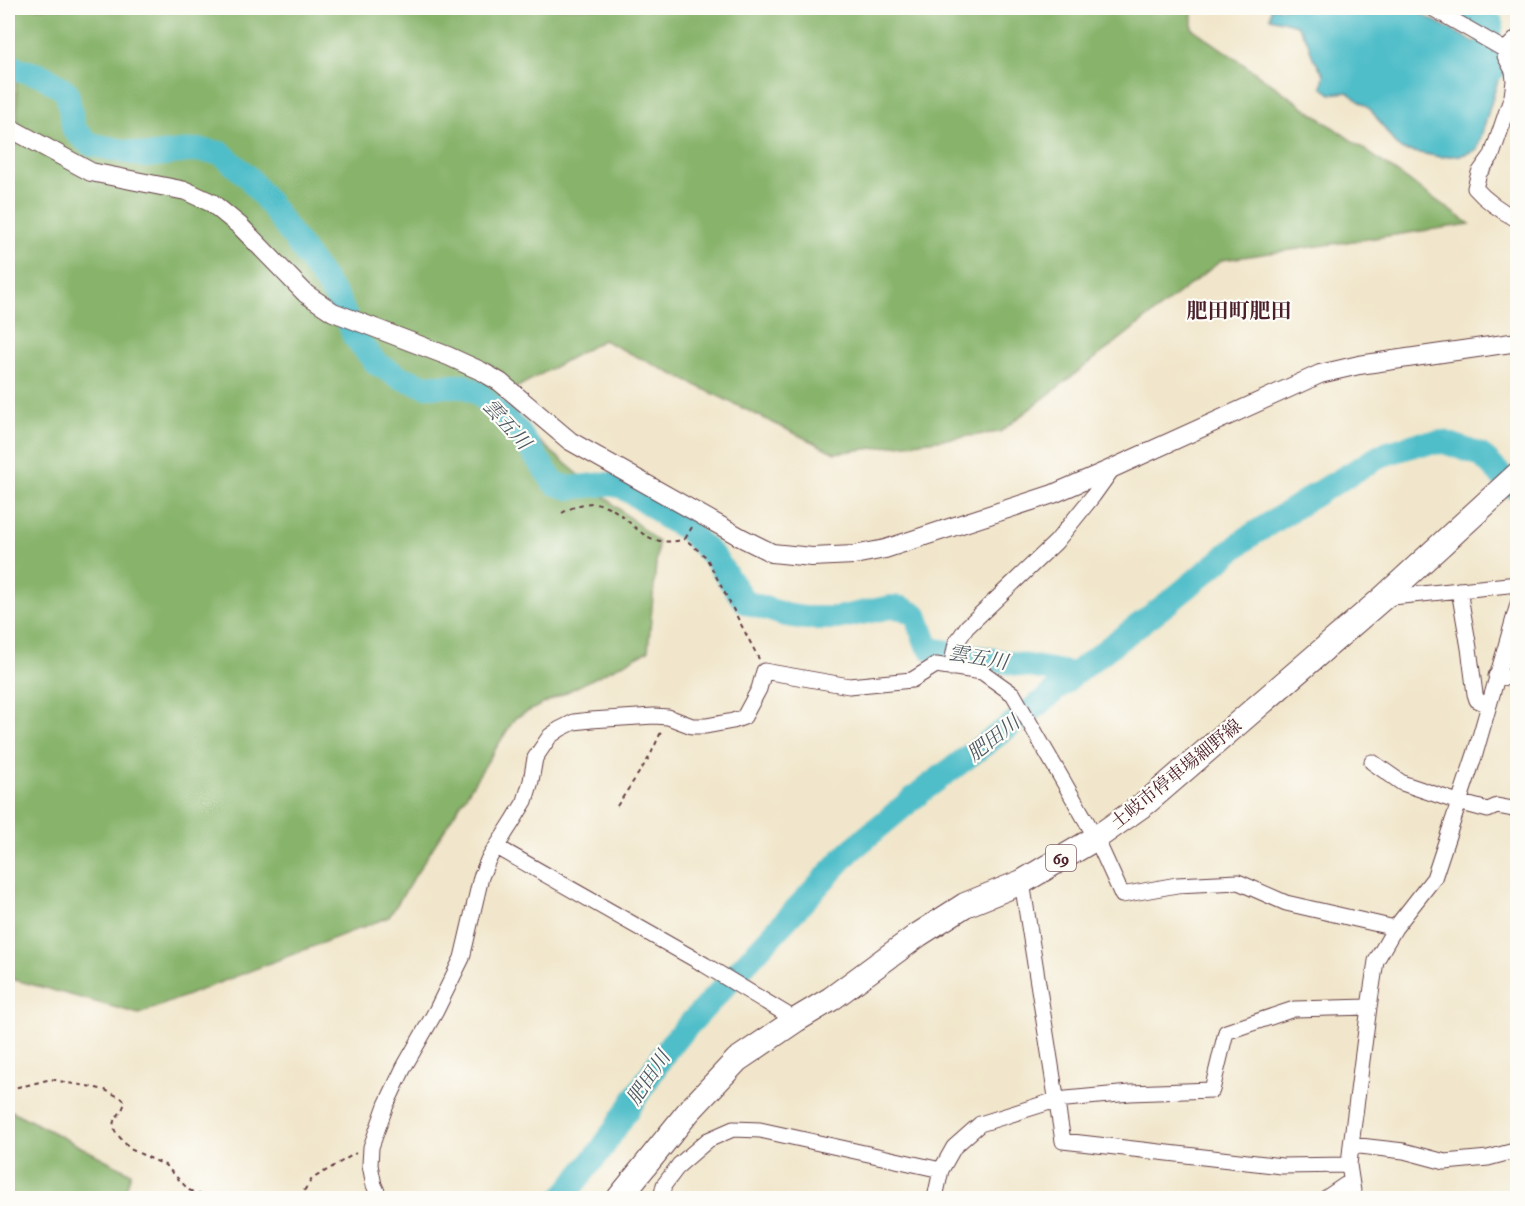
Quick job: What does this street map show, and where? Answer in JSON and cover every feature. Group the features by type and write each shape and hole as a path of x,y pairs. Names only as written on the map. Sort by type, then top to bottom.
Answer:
{"main road":[{"name":"土岐市停車場細野線","path":"620,1198 689,1111 737,1060 831,999 918,935 964,905 1022,882 1096,838 1147,802 1383,598 1518,474"}],"street":[{"path":"1432,8 1505,50"},
{"path":"1518,37 1505,50 1505,56 1513,71 1512,96 1492,155 1479,173 1475,188 1498,210 1518,220"},
{"path":"8,127 91,172 186,191 212,203 240,226 306,294 333,312 481,371 500,382 570,441 772,553 812,557 854,555 885,549 1053,494 1320,374 1359,365 1518,342"},
{"path":"951,665 956,643 968,627 1056,542 1113,468"},
{"path":"1383,598 1518,584"},
{"path":"1459,590 1475,694 1477,700 1488,705"},
{"path":"1353,1191 1349,1164 1376,960 1395,928 1434,878 1475,753 1518,604"},
{"path":"380,1198 374,1185 370,1164 371,1147 386,1105 462,958 481,877 488,860 525,801 535,758 550,736 574,722 591,720 654,716 666,717 692,726 733,721 744,717 759,689 764,671 849,686 912,680 936,665 951,665 982,672 1013,694 1096,838 1122,895 1177,885 1238,882 1286,903 1395,928"},
{"path":"1496,676 1518,679"},
{"path":"1372,762 1402,783 1458,802 1488,810 1497,806 1518,810"},
{"path":"497,847 705,965 796,1020"},
{"path":"1022,882 1064,1141 1282,1166 1349,1164"},
{"path":"935,1198 941,1170 954,1147 980,1124 1056,1100 1130,1093 1212,1090 1226,1032 1294,1009 1369,1007"},
{"path":"661,1198 664,1185 679,1165 708,1140 733,1129 760,1130 941,1170"},
{"path":"1351,1145 1404,1150 1445,1162 1488,1158 1518,1150"},
{"path":"1326,1198 1346,1185 1353,1191"}],"path":[{"path":"562,513 592,503 603,505 612,509 648,538 675,542 685,539 699,513"},
{"path":"685,539 706,557 764,671"},
{"path":"617,806 650,756 666,717"},
{"path":"8,1089 51,1078 105,1090 123,1099 125,1103 113,1126 130,1149 165,1165 189,1190 197,1194 232,1198"},
{"path":"298,1198 312,1179 364,1148 371,1147"}],"green space":[{"path":"8,8 13,8 18,123 8,118"},
{"path":"13,8 1192,8 1192,28 1470,224 1222,260 1000,432 835,453 603,340 492,401 658,542 648,651 515,718 389,917 139,1014 8,978 8,118 18,122"},
{"path":"8,1109 131,1173 124,1198 8,1198"}],"water":[{"path":"1271,8 1410,8 1488,49 1498,80 1477,150 1462,155 1441,157 1403,150 1396,145 1371,110 1347,92 1331,94 1322,87 1324,74 1313,58 1308,42 1297,25 1270,18"}],"waterway":[{"path":"1458,8 1492,24 1485,54 1491,70 1511,59 1518,58"},
{"name":"雲五川","path":"8,63 14,68 43,76 67,92 74,130 90,144 146,156 198,150 221,153 248,177 268,202 339,301 354,336 376,363 399,377 425,386 464,386 478,393 518,431 554,483 569,488 606,484 621,486 686,529 714,557 745,602 786,615 805,618 837,618 891,607 902,608 916,615 926,643 931,649 1074,674"},
{"name":"肥田川","path":"562,1198 601,1150 670,1045 850,851 922,791 1043,701 1247,538 1382,455 1418,444 1444,442 1481,455 1513,487 1518,489"}],"district":[{"name":"肥田町肥田","path":"1239,311"}]}
